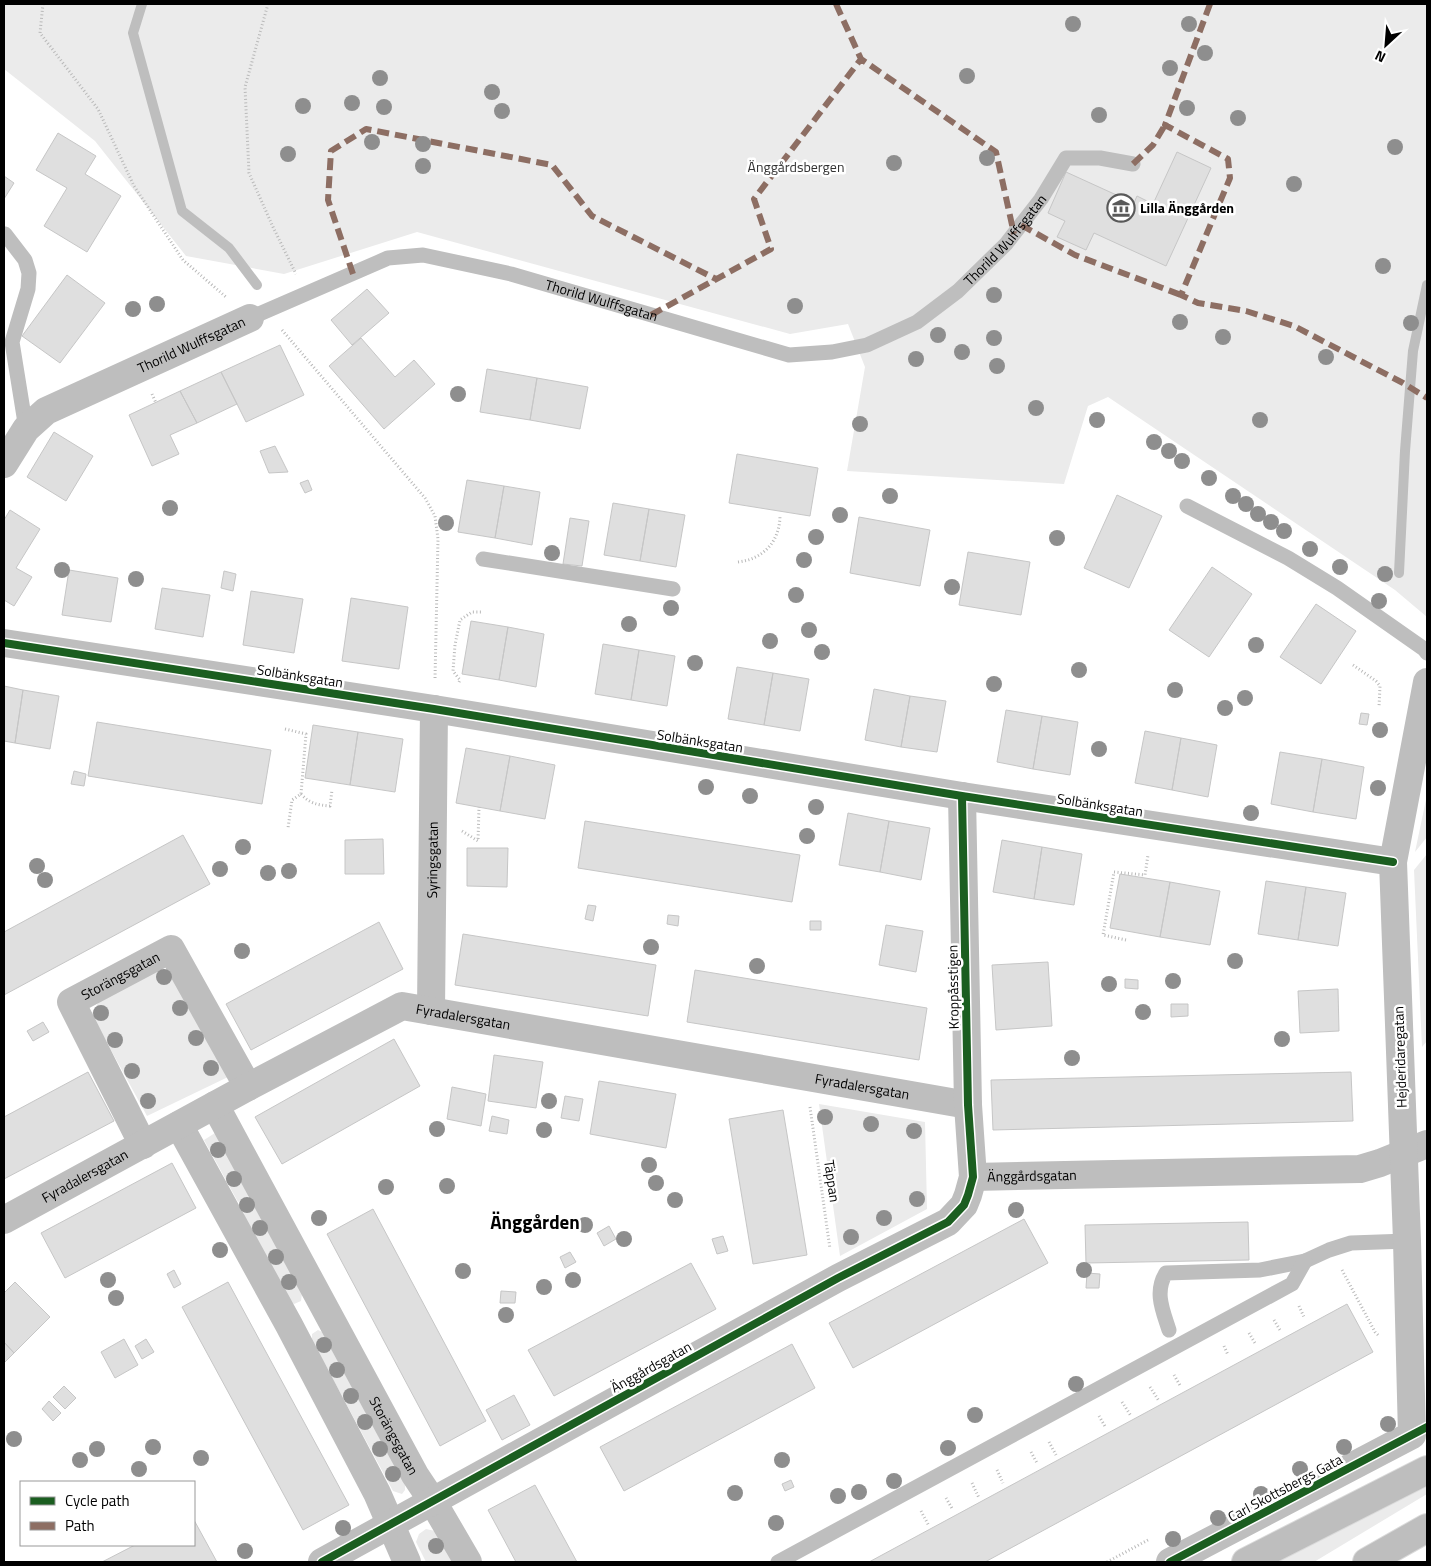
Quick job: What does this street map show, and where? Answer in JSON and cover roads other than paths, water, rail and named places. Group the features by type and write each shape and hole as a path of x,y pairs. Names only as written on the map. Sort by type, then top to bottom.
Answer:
{"street":[{"name":"Thorild Wulffsgatan","path":"4,464 26,429 46,411 250,318"},
{"name":"Solbänksgatan","path":"4,643 434,709 962,796 1393,862"},
{"name":"Hejderidaregatan","path":"1412,1435 1407,1240 1415,1148 1393,862 1424,720 1427,682"},
{"name":"Syringsgatan","path":"430,1011 434,709"},
{"name":"Kroppåsstigen","path":"962,796 968,1105 973,1177"},
{"name":"Storängsgatan","path":"143,1145 71,1002 171,949 248,1087"},
{"name":"Fyradalersgatan","path":"4,1220 248,1087 402,1006 968,1105"},
{"name":"Storängsgatan","path":"215,1105 415,1475 468,1562"},
{"path":"179,1125 289,1325 377,1493 407,1562"},
{"name":"Änggårdsgatan","path":"322,1562 838,1278 948,1222 964,1204 973,1177 1360,1169 1380,1163 1415,1148"},
{"path":"289,1325 323,1307"},
{"name":"Carl Skottsbergs Gata","path":"1170,1562 1412,1435"},
{"path":"1246,1562 1427,1470"},
{"path":"1367,1562 1427,1528"}],"lane":[{"name":"Thorild Wulffsgatan","path":"250,318 388,258 423,255 511,274 789,356 832,352 867,345 917,322 958,291 1006,244 1041,199 1066,158 1100,158 1133,164"},
{"path":"5,234 25,260 30,273 28,289 12,342 26,429"},
{"path":"1187,506 1288,558 1337,588 1427,653"},
{"path":"483,559 673,589"},
{"path":"1169,1330 1159,1297 1160,1281 1166,1273 1260,1270 1305,1261 1351,1242 1407,1240"},
{"path":"778,1562 1292,1284 1305,1261"}],"waterway":[{"path":"142,4 133,33 182,211 229,248 257,285"},
{"path":"1399,573 1405,451 1413,351 1427,285"}],"place":[{"name":"Lilla Änggården","path":"1121,208"}],"district":[{"name":"Änggården","path":"535,1222"}],"park label":[{"name":"Änggårdsbergen","path":"796,167"}]}
